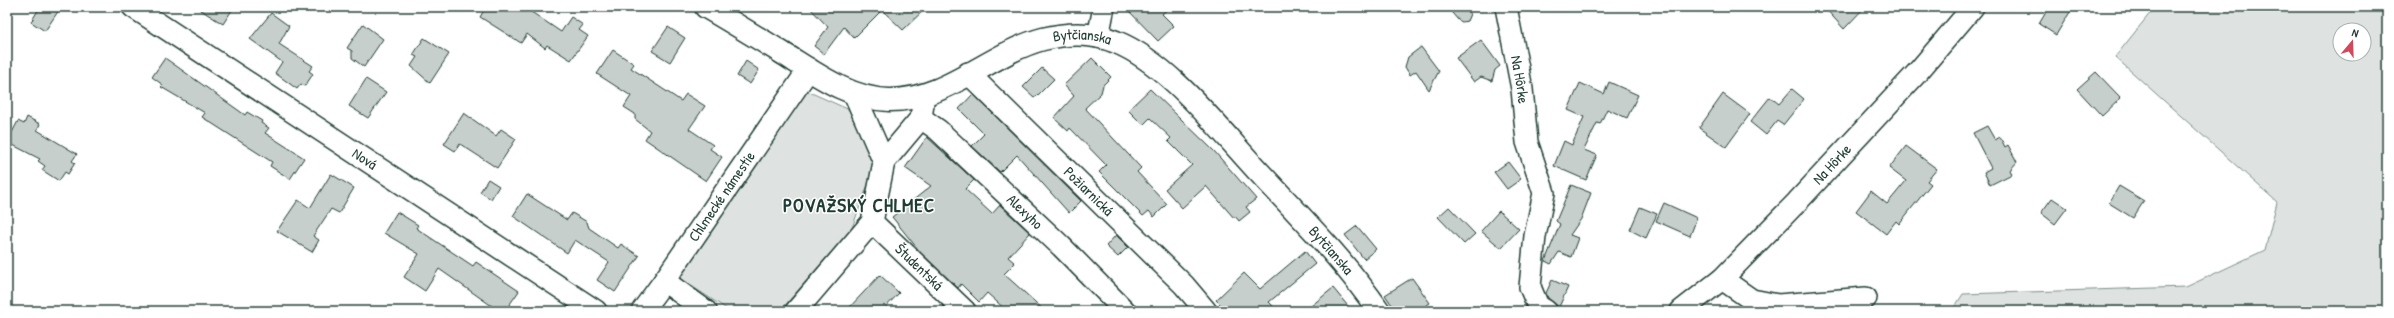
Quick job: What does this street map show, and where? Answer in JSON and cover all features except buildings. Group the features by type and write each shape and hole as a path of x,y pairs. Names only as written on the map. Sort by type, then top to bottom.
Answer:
{"main road":[{"name":"Bytčianska","path":"706,7 809,69 854,93 890,100 925,94 1024,46 1043,39 1066,35 1098,37 1116,42 1138,53 1165,73 1320,239 1379,311"}],"street":[{"name":"Nová","path":"133,7 596,311"},
{"path":"1098,37 1104,7"},
{"name":"Na Hôrke","path":"1506,7 1522,89 1527,142 1544,193 1535,236 1530,287 1538,306 1546,311"},
{"name":"Na Hôrke","path":"1681,311 1722,279 1889,103 1973,7"},
{"name":"Chlmecké námestie","path":"642,311 809,69"},
{"name":"Požiarnická","path":"968,74 1184,285 1206,311"},
{"path":"854,93 884,162"},
{"path":"796,311 872,222 884,162 921,118 925,94"},
{"name":"Alexyho","path":"921,118 938,130 1044,230 1125,311"},
{"name":"Študentská","path":"872,222 965,311"},
{"path":"1722,279 1752,300 1778,304 1866,298"},
{"path":"664,281 706,311"}],"shaded area":[{"path":"2155,7 2387,7 2387,311 1952,311 1963,294 2186,287 2265,250 2277,202 2115,57"},
{"path":"807,91 852,111 874,168 852,228 780,311 730,311 679,278"}],"district":[{"name":"POVAŽSKÝ CHLMEC","path":"859,205"}]}
